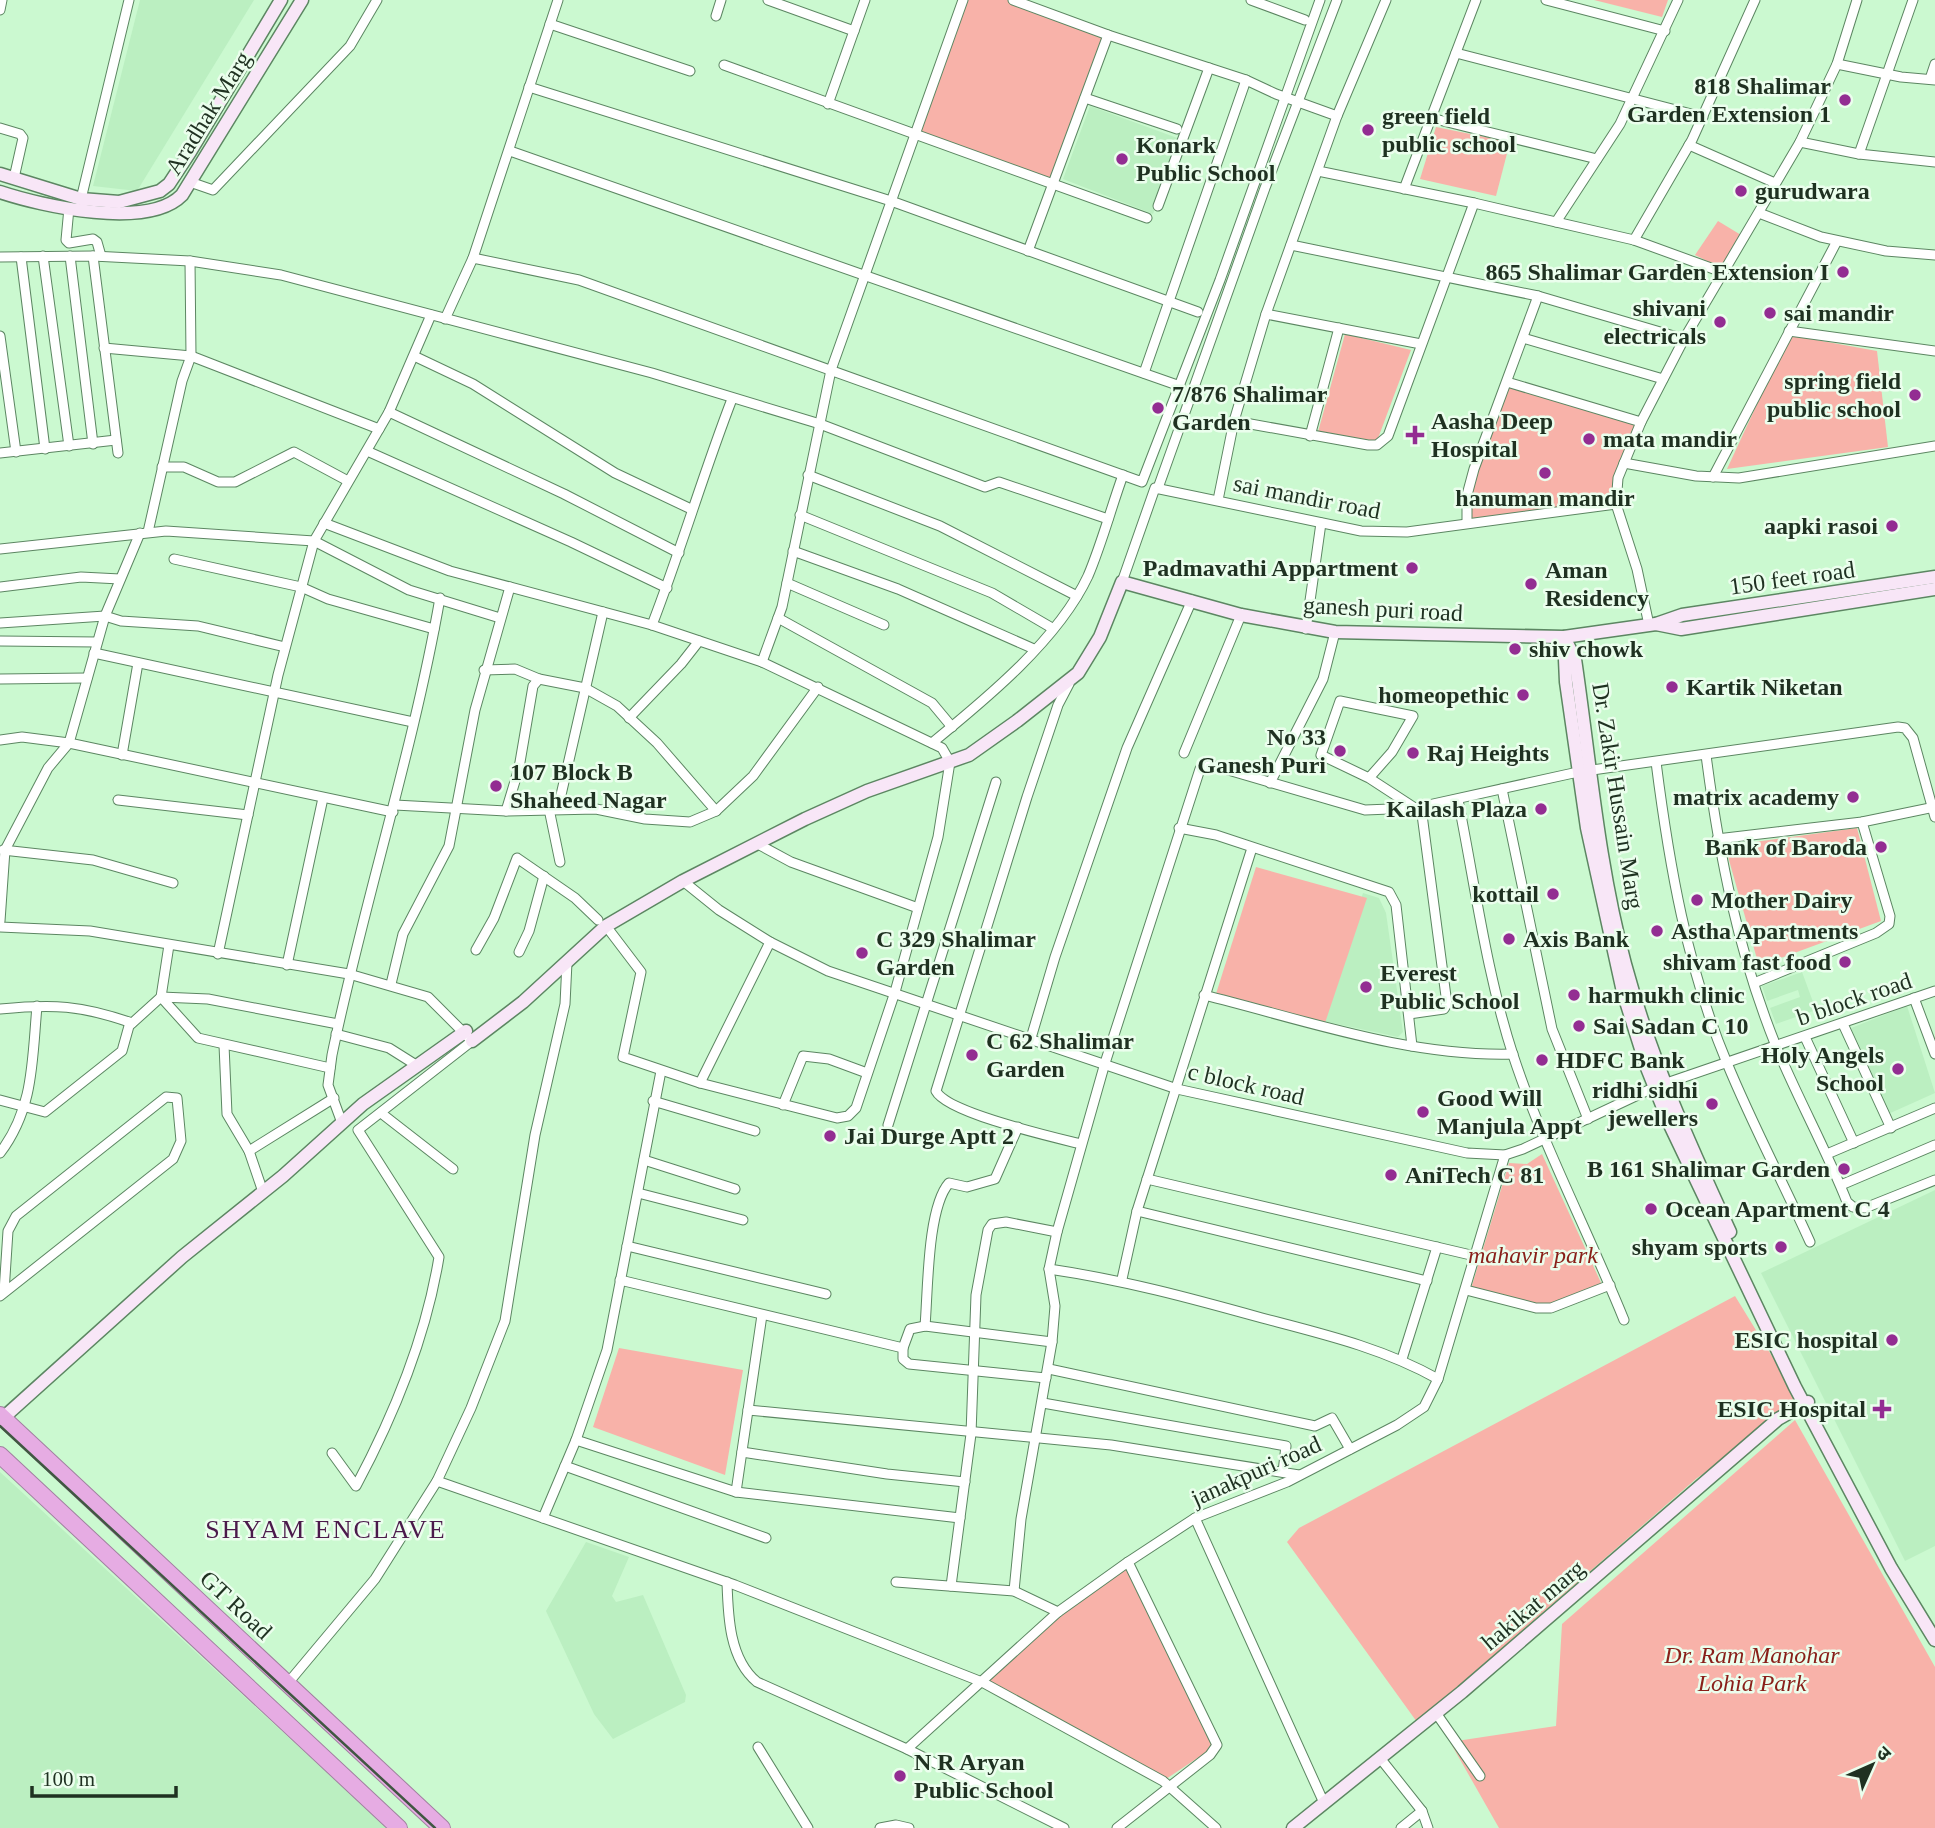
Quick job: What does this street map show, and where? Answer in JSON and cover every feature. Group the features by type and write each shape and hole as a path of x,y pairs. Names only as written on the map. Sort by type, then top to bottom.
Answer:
{"highway":[{"name":"GT Road","path":"2,1416 442,1828"},
{"path":"0,1455 399,1828"}],"street":[{"path":"0,10 2,0"},
{"path":"81,199 129,0"},
{"name":"Aradhak Marg","path":"0,174 81,199 120,202 139,199 160,191 169,184 281,0"},
{"name":"Aradhak Marg","path":"0,192 69,208 129,212 161,209 177,201 302,0"},
{"path":"190,182 213,190 350,46 377,0"},
{"path":"445,319 474,258 558,0"},
{"path":"716,16 721,0"},
{"path":"768,0 854,31"},
{"path":"828,104 865,0"},
{"path":"762,662 787,583 831,370 963,0"},
{"path":"1013,0 1108,36 1246,80 1284,98 1337,116"},
{"path":"1251,0 1272,4 1305,20"},
{"path":"474,258 579,280 1142,482 1180,386 1320,0"},
{"path":"1081,1144 1018,1128 946,1103 939,1097 937,1083 1053,718 1062,694 1100,637 1122,582 1297,102 1337,0"},
{"path":"1218,500 1234,421 1266,314 1337,116 1386,0"},
{"path":"1404,189 1476,0"},
{"path":"1546,0 1665,31"},
{"path":"1556,222 1634,97 1678,0"},
{"path":"1634,240 1689,145 1755,0"},
{"path":"1652,625 1616,504 1618,478 1641,422 1684,339 1800,142 1837,64 1857,0"},
{"path":"1859,154 1913,0"},
{"path":"550,24 690,71"},
{"path":"1028,251 1108,36"},
{"path":"1456,52 1703,117"},
{"path":"1837,64 1932,79 1935,64"},
{"path":"724,65 1147,218"},
{"path":"1158,206 1209,68"},
{"path":"1144,373 1246,80"},
{"path":"529,88 891,201 1198,312"},
{"path":"1085,98 1177,129"},
{"path":"1431,118 1597,159"},
{"path":"0,128 20,134 23,138 14,178"},
{"path":"1800,142 1859,154 1935,162"},
{"path":"1689,145 1775,183"},
{"path":"510,151 865,273 1180,386"},
{"path":"1318,171 1634,240 1722,272"},
{"path":"1234,421 1368,445 1383,442 1388,436 1474,203"},
{"path":"69,208 66,240 69,243 93,239 97,242 104,348 118,453"},
{"path":"1759,213 1837,241 1886,251 1935,255"},
{"path":"1713,477 1837,241"},
{"path":"1291,245 1538,296 1684,339"},
{"path":"43,256 69,446"},
{"path":"70,256 93,444"},
{"path":"0,257 97,256 190,261 281,275 652,373 820,424 985,487 999,482 1108,519"},
{"path":"21,257 45,449"},
{"path":"0,921 3,850 48,768 69,743 105,617 120,579 144,533 191,356 190,261"},
{"path":"1467,523 1467,495 1474,469 1538,296"},
{"path":"1266,314 1420,344"},
{"path":"218,954 274,694 314,541 388,412 430,315"},
{"path":"1310,436 1339,328"},
{"path":"1789,331 1935,353"},
{"path":"0,336 16,452"},
{"path":"1523,338 1663,379"},
{"path":"104,348 191,356 379,429"},
{"path":"414,356 473,384 615,473 691,509"},
{"path":"1507,382 1641,422"},
{"path":"652,625 680,553 691,509 732,399"},
{"path":"388,412 564,494 680,553"},
{"path":"0,453 116,440"},
{"path":"1624,463 1713,477 1739,478 1935,446"},
{"path":"367,451 667,588"},
{"path":"162,467 184,467 218,482 235,482 294,452 348,481"},
{"path":"808,475 940,526 1077,596"},
{"path":"932,743 1034,649 1077,596 1088,575 1123,475"},
{"name":"sai mandir road","path":"1158,488 1361,531 1407,532 1616,504"},
{"path":"800,515 992,593 1052,628"},
{"path":"324,523 450,571 652,625 762,662 942,748 950,762 938,837 895,992 856,1108 848,1116 837,1118 783,1105 700,1083 623,1057 641,972 602,923 575,898 516,858 494,918 476,950"},
{"path":"1306,629 1321,523"},
{"path":"0,548 144,533 314,541 383,579 500,618"},
{"path":"793,551 898,590 1034,649"},
{"path":"174,559 301,586 328,599 434,629"},
{"path":"0,587 81,577 120,579"},
{"name":"150 feet road","path":"1564,637 1652,625 1682,615 1935,578"},
{"name":"ganesh puri road","path":"1122,582 1241,615 1306,629 1564,637"},
{"path":"787,583 884,625"},
{"path":"391,984 403,934 449,846 484,670 510,587"},
{"name":"150 feet road","path":"1652,625 1681,629 1935,589"},
{"path":"342,1123 328,1085 337,1029 349,974 394,808 440,598"},
{"path":"1031,1038 1055,957 1127,748 1192,600"},
{"path":"560,862 553,808 603,612"},
{"path":"1184,754 1241,615"},
{"path":"0,623 105,617 121,621 195,626 285,648"},
{"path":"778,618 932,703 952,727"},
{"path":"1270,783 1323,679 1335,632"},
{"name":"Dr. Zakir Hussain Marg","path":"1564,637 1566,682 1623,992 1660,1086 1670,1125 1803,1405 1891,1568 1935,1640"},
{"path":"0,641 97,642"},
{"path":"629,718 699,641"},
{"path":"94,653 413,722"},
{"path":"122,755 138,663"},
{"path":"484,670 515,669 584,688 617,706 657,743 716,811"},
{"path":"2,1416 182,1257 263,1192 342,1123 416,1065 523,1002 567,962 602,923 756,843 867,791 969,755 1017,722 1078,673"},
{"path":"0,679 87,678"},
{"path":"506,811 519,768 533,686 540,678"},
{"path":"0,740 22,737 69,743 323,798 394,808 506,811 596,809 645,819 690,822 716,811 753,776 818,687"},
{"path":"1369,778 1392,752 1413,716 1340,701 1321,755 1369,778 1418,807"},
{"path":"1014,1591 1021,1519 1038,1438 1052,1342 1055,1306 1049,1269 1057,1232 1105,1063 1179,828 1197,774 1204,766 1365,810 1418,807 1583,772 1905,728 1913,738 1934,811 1717,839"},
{"path":"1706,755 1717,839 1728,892 1754,983 1776,1046 1847,1202 1858,1209 1935,1180"},
{"path":"1656,762 1678,902 1704,996 1727,1062 1810,1242"},
{"path":"888,1125 996,782"},
{"path":"1502,789 1552,1029 1588,1119"},
{"path":"287,965 323,798"},
{"path":"118,800 248,815"},
{"path":"1458,800 1497,999 1513,1054 1544,1139 1624,1320"},
{"path":"1409,1014 1444,1009 1447,1004 1418,807"},
{"path":"1754,983 1876,933 1889,924 1890,916 1861,822"},
{"path":"1179,828 1252,848 1389,892 1396,905 1412,1046"},
{"path":"756,843 813,871 918,908"},
{"path":"1122,1279 1137,1211 1252,848"},
{"path":"3,850 93,860 173,883"},
{"path":"519,952 529,931 544,876"},
{"name":"c block road","path":"683,881 719,910 771,942 828,971 961,1013 1177,1089 1431,1146 1505,1156"},
{"path":"0,927 90,931 349,974 391,984 428,997 469,1036"},
{"path":"700,1083 771,942"},
{"path":"0,1100 25,1109 45,1112 122,1051 125,1031 160,997 169,946"},
{"path":"288,1683 375,1579 437,1481 471,1408 505,1321 535,1135 565,1004 567,962"},
{"name":"b block road","path":"1660,1086 1935,991"},
{"path":"1204,995 1412,1046 1470,1055 1513,1054"},
{"path":"160,997 208,999 337,1029 389,1048 416,1065"},
{"path":"160,997 198,1038 330,1068"},
{"path":"1914,998 1935,1054"},
{"path":"0,1009 54,1004 96,1010 132,1023"},
{"path":"0,1153 19,1125 25,1109 37,1006"},
{"path":"1843,1024 1891,1128"},
{"path":"332,1453 356,1486 393,1410 431,1306 439,1257 358,1130 469,1036"},
{"path":"1805,1037 1854,1143"},
{"path":"224,1045 228,1114 249,1151 263,1192"},
{"path":"783,1105 803,1056 829,1059 867,1073"},
{"path":"543,1518 576,1440 607,1350 653,1101 661,1071"},
{"path":"1505,1156 1660,1086"},
{"path":"166,1097 177,1098 181,1141 173,1159 2,1294 8,1231 16,1216 166,1097"},
{"path":"249,1151 334,1098"},
{"path":"653,1101 755,1131"},
{"path":"1827,1154 1935,1108"},
{"path":"381,1113 453,1169"},
{"path":"925,1326 935,1218 944,1189 949,1183 967,1187 995,1179 1018,1128"},
{"path":"1841,1185 1935,1145"},
{"name":"janakpuri road","path":"907,1749 1059,1612 1128,1562 1195,1518 1300,1475 1424,1407 1438,1379 1505,1156"},
{"path":"644,1160 735,1189"},
{"path":"1147,1179 1475,1256"},
{"path":"638,1193 743,1220"},
{"path":"1137,1211 1427,1281"},
{"path":"951,1586 971,1434 975,1332 985,1241 992,1224 1006,1222 1057,1232"},
{"path":"627,1246 826,1294"},
{"path":"1402,1359 1437,1247"},
{"path":"1049,1269 1122,1279 1402,1359 1438,1379"},
{"path":"620,1280 903,1348"},
{"path":"1465,1290 1536,1308 1551,1308 1610,1286"},
{"path":"736,1492 762,1315"},
{"path":"1052,1342 925,1326 910,1329 903,1348 904,1359 909,1364 1047,1373 1315,1426 1332,1418 1350,1449"},
{"path":"1043,1402 1286,1446 1283,1472"},
{"name":"hakikat marg","path":"1293,1828 1436,1713 1611,1566 1745,1447 1803,1405"},
{"path":"748,1410 1139,1449 1300,1475"},
{"path":"576,1440 736,1492 960,1518"},
{"path":"742,1452 887,1474 965,1482"},
{"path":"565,1466 766,1538"},
{"path":"437,1481 727,1582 982,1682 1168,1786 1216,1828"},
{"path":"1195,1518 1324,1802"},
{"path":"1116,1828 1210,1755 1217,1745 1128,1562"},
{"path":"727,1582 730,1630 749,1675 766,1688 907,1749 1064,1828"},
{"path":"896,1582 1014,1591 1059,1612"},
{"path":"1436,1713 1480,1776"},
{"path":"758,1747 808,1828"},
{"path":"1380,1758 1422,1811 1428,1828"},
{"path":"1401,1828 1422,1811"},
{"path":"880,1828 896,1825 909,1828"}],"shaded area":[{"path":"140,0 254,0 137,191 93,186"},
{"name":"Konark Public School","path":"1090,106 1180,139 1153,214 1063,179"},
{"name":"Everest Public School","path":"1363,893 1379,898 1386,913 1403,1032 1398,1037 1323,1021"},
{"path":"1802,972 1816,1010 1776,1024 1770,1008 1800,997 1798,990 1767,1001 1762,986"},
{"name":"Holy Angels School","path":"1907,1006 1935,1093 1886,1115 1851,1028"},
{"name":"ESIC Hospital","path":"1935,1190 1935,1546 1905,1561 1761,1273"},
{"path":"0,1472 387,1828 0,1828"},
{"path":"586,1542 629,1557 612,1596 616,1602 643,1595 686,1695 685,1702 613,1739 594,1714 546,1611"}],"green space":[{"path":"963,0 1013,0 1108,35 1053,184 914,135"},
{"path":"1594,0 1668,0 1662,17"},
{"path":"1436,127 1510,142 1496,196 1420,179"},
{"path":"1718,221 1741,235 1721,268 1695,255"},
{"path":"1345,334 1411,350 1377,441 1318,432"},
{"path":"1789,335 1877,351 1888,447 1727,469"},
{"path":"1507,382 1641,422 1627,454 1616,504 1467,523 1467,495"},
{"path":"1857,828 1881,921 1759,966 1725,846"},
{"path":"1256,867 1367,898 1325,1023 1269,1017 1215,997"},
{"name":"mahavir park","path":"1542,1154 1602,1285 1543,1312 1470,1292 1509,1163 1527,1164"},
{"path":"1735,1296 1791,1387 1799,1410 1697,1478 1417,1722 1287,1542 1299,1528"},
{"path":"619,1348 743,1370 725,1475 593,1427"},
{"name":"Dr. Ram Manohar Lohia Park","path":"1795,1420 1935,1667 1935,1828 1499,1828 1450,1742 1556,1726 1562,1624"},
{"path":"1128,1562 1217,1745 1163,1781 982,1682 1058,1612"}],"railway":[{"path":"0,1426 435,1828"}],"place":[{"name":"818 Shalimar Garden Extension 1","path":"1845,100"},
{"name":"green field public school","path":"1368,130"},
{"name":"Konark Public School","path":"1122,159"},
{"name":"gurudwara","path":"1741,191"},
{"name":"865 Shalimar Garden Extension I","path":"1843,272"},
{"name":"sai mandir","path":"1770,313"},
{"name":"shivani electricals","path":"1720,322"},
{"name":"spring field public school","path":"1915,395"},
{"name":"7/876 Shalimar Garden","path":"1158,408"},
{"name":"Aasha Deep Hospital","path":"1415,435"},
{"name":"mata mandir","path":"1589,439"},
{"name":"hanuman mandir","path":"1545,473"},
{"name":"aapki rasoi","path":"1892,526"},
{"name":"Padmavathi Appartment","path":"1412,568"},
{"name":"Aman Residency","path":"1531,584"},
{"name":"shiv chowk","path":"1515,649"},
{"name":"Kartik Niketan","path":"1672,687"},
{"name":"homeopethic","path":"1523,695"},
{"name":"No 33 Ganesh Puri","path":"1340,751"},
{"name":"Raj Heights","path":"1413,753"},
{"name":"107 Block B Shaheed Nagar","path":"496,786"},
{"name":"matrix academy","path":"1853,797"},
{"name":"Kailash Plaza","path":"1541,809"},
{"name":"Bank of Baroda","path":"1881,847"},
{"name":"kottail","path":"1553,894"},
{"name":"Mother Dairy","path":"1697,900"},
{"name":"Astha Apartments","path":"1657,931"},
{"name":"Axis Bank","path":"1509,939"},
{"name":"C 329 Shalimar Garden","path":"862,953"},
{"name":"shivam fast food","path":"1845,962"},
{"name":"Everest Public School","path":"1366,987"},
{"name":"harmukh clinic","path":"1574,995"},
{"name":"Sai Sadan C 10","path":"1579,1026"},
{"name":"C 62 Shalimar Garden","path":"972,1055"},
{"name":"HDFC Bank","path":"1542,1060"},
{"name":"Holy Angels School","path":"1898,1069"},
{"name":"ridhi sidhi jewellers","path":"1712,1104"},
{"name":"Good Will Manjula Appt","path":"1423,1112"},
{"name":"Jai Durge Aptt 2","path":"830,1136"},
{"name":"B 161 Shalimar Garden","path":"1844,1169"},
{"name":"AniTech C 81","path":"1391,1175"},
{"name":"Ocean Apartment C 4","path":"1651,1209"},
{"name":"shyam sports","path":"1781,1247"},
{"name":"ESIC hospital","path":"1892,1340"},
{"name":"ESIC Hospital","path":"1882,1409"},
{"name":"N R Aryan Public School","path":"900,1776"}],"district":[{"name":"SHYAM ENCLAVE","path":"326,1529"}]}
